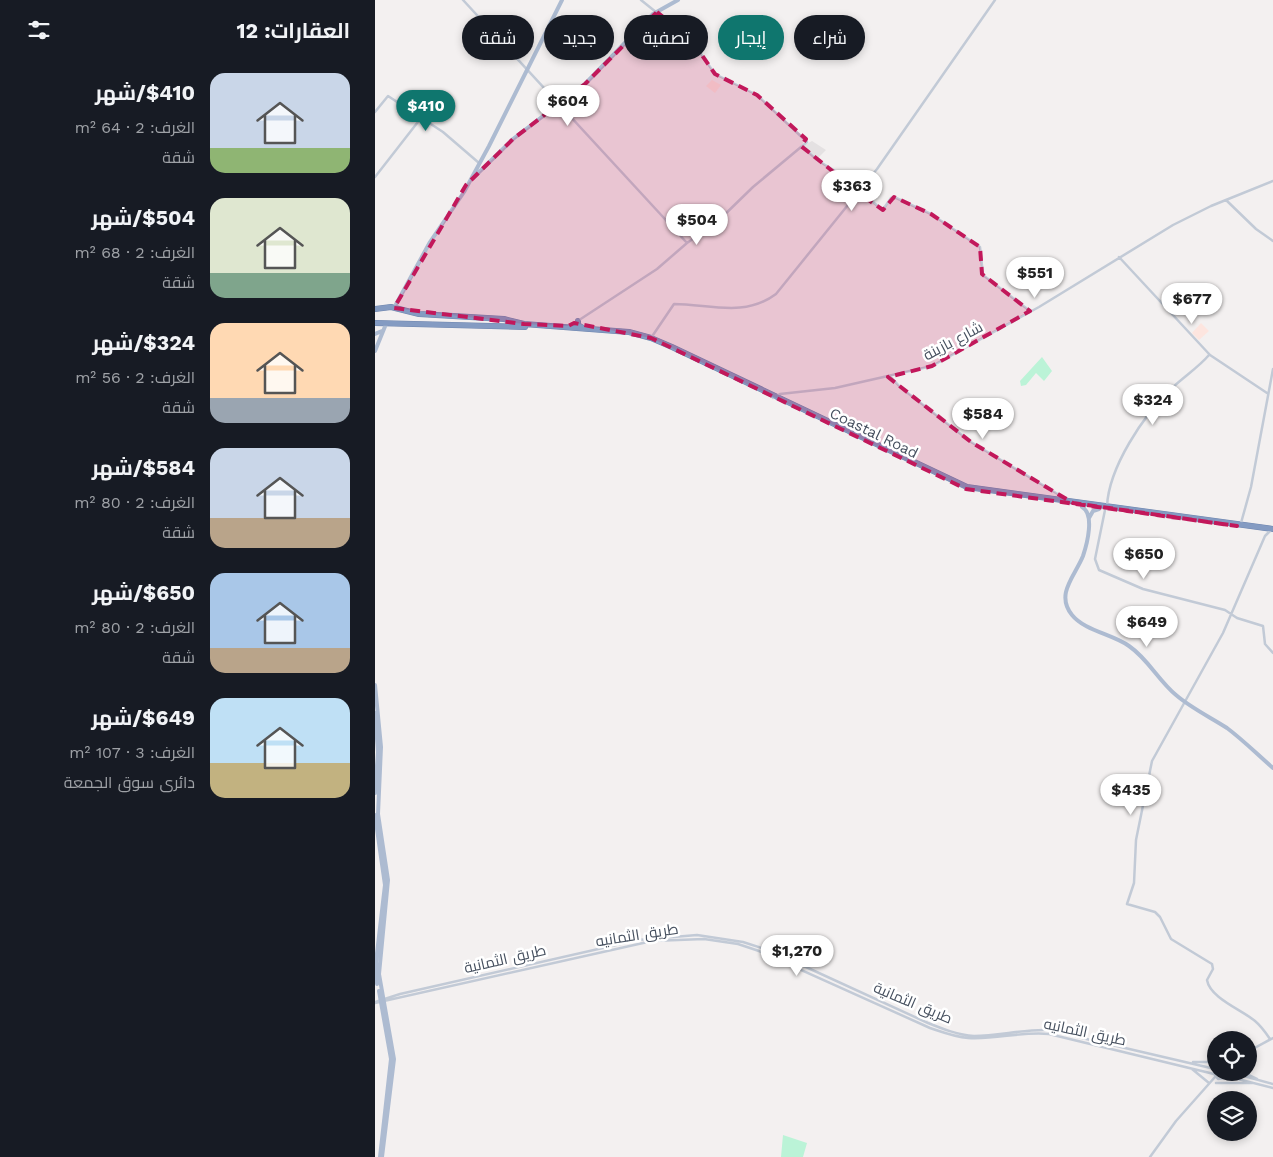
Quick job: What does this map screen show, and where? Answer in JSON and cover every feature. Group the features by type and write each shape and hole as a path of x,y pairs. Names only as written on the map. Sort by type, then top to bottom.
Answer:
{"highway":[{"path":"375,310 394,308 419,314 504,319 525,324 629,332 651,338 768,393 779,396"},
{"path":"577,321 578,325 583,328"},
{"name":"Coastal Road","path":"375,323 452,326 475,324 622,333 642,337 779,396 966,489 1082,507 1238,525 1272,531"},
{"name":"Coastal Road","path":"779,396 786,402 961,485 1104,509"},
{"name":"Coastal Road","path":"1238,525 1264,533 1272,531"}],"main road":[{"path":"394,308 435,234 479,163 562,0"},
{"path":"468,183 513,139 588,82 657,12 677,0"},
{"path":"376,349 377,336 386,324"},
{"path":"1082,507 1087,511 1089,518"},
{"path":"1104,509 1093,511 1089,518 1083,556 1066,590 1069,611 1079,621 1111,635 1135,650 1173,692 1245,741 1273,768"},
{"path":"375,685 381,748 378,814 388,880 379,962 382,1001"},
{"path":"375,712 378,752 375,793"},
{"path":"375,815 385,875 376,962 391,1059 381,1157"}],"street":[{"path":"463,0 687,243"},
{"path":"568,326 652,273 687,243 717,222 753,187 807,142 805,137 757,95 715,74 692,41 641,0"},
{"path":"651,338 674,304 715,309 741,308 758,303 774,295 887,156 914,113 995,0"},
{"path":"375,112 388,96 447,135 479,163"},
{"path":"375,177 421,118"},
{"path":"802,146 821,162 840,174 857,191 881,209 891,197 895,197 931,214 974,242 982,249 981,271 984,276 1031,311"},
{"name":"شارع بازينة","path":"779,396 891,377 932,366 1031,311 1180,221 1273,181"},
{"path":"1226,200 1255,229 1273,241"},
{"path":"1119,257 1210,355 1267,393"},
{"path":"1210,355 1170,390 1134,436 1111,477 1095,559 1098,569 1143,588 1232,614 1263,626 1265,644 1273,653"},
{"path":"1238,525 1252,481 1273,369"},
{"path":"891,377 899,386 971,442 1019,473 1073,503"},
{"path":"1257,1046 1272,1038 1255,1021 1229,1004 1209,987 1207,980 1213,969 1212,964 1171,939 1160,917 1155,912 1127,904 1134,883 1136,840 1150,766 1232,614 1264,533"},
{"name":"طريق الثمانية","path":"375,1003 638,940 697,935 743,942 771,951 919,1019 955,1033 978,1036 1048,1030 1207,1067"},
{"name":"طريق الثمانيه","path":"382,1001 633,945 696,938 752,948 930,1028 952,1035 969,1038 1033,1033 1049,1034 1207,1073"},
{"path":"1190,1063 1207,1062"},
{"path":"1149,1157 1176,1121 1209,1083 1188,1067"},
{"path":"1253,1081 1273,1088"},
{"path":"1215,1083 1257,1082 1273,1084"}],"highlighted area":[{"path":"657,12 692,41 715,74 757,95 806,139 801,146 870,201 883,210 894,197 931,214 980,247 982,274 1030,311 932,366 888,377 971,442 1073,503 1237,526 966,489 651,338 574,323 568,326 524,324 394,308 466,185 513,139 585,84"}],"shaded area":[{"path":"712,80 721,85 715,93 706,86"},
{"path":"812,141 826,150 817,159 803,146"},
{"path":"1201,323 1209,331 1199,340 1192,333"}],"green space":[{"path":"1042,357 1052,371 1044,381 1036,373 1026,385 1021,386 1020,381"},
{"path":"783,1135 807,1143 803,1157 781,1157"}]}
